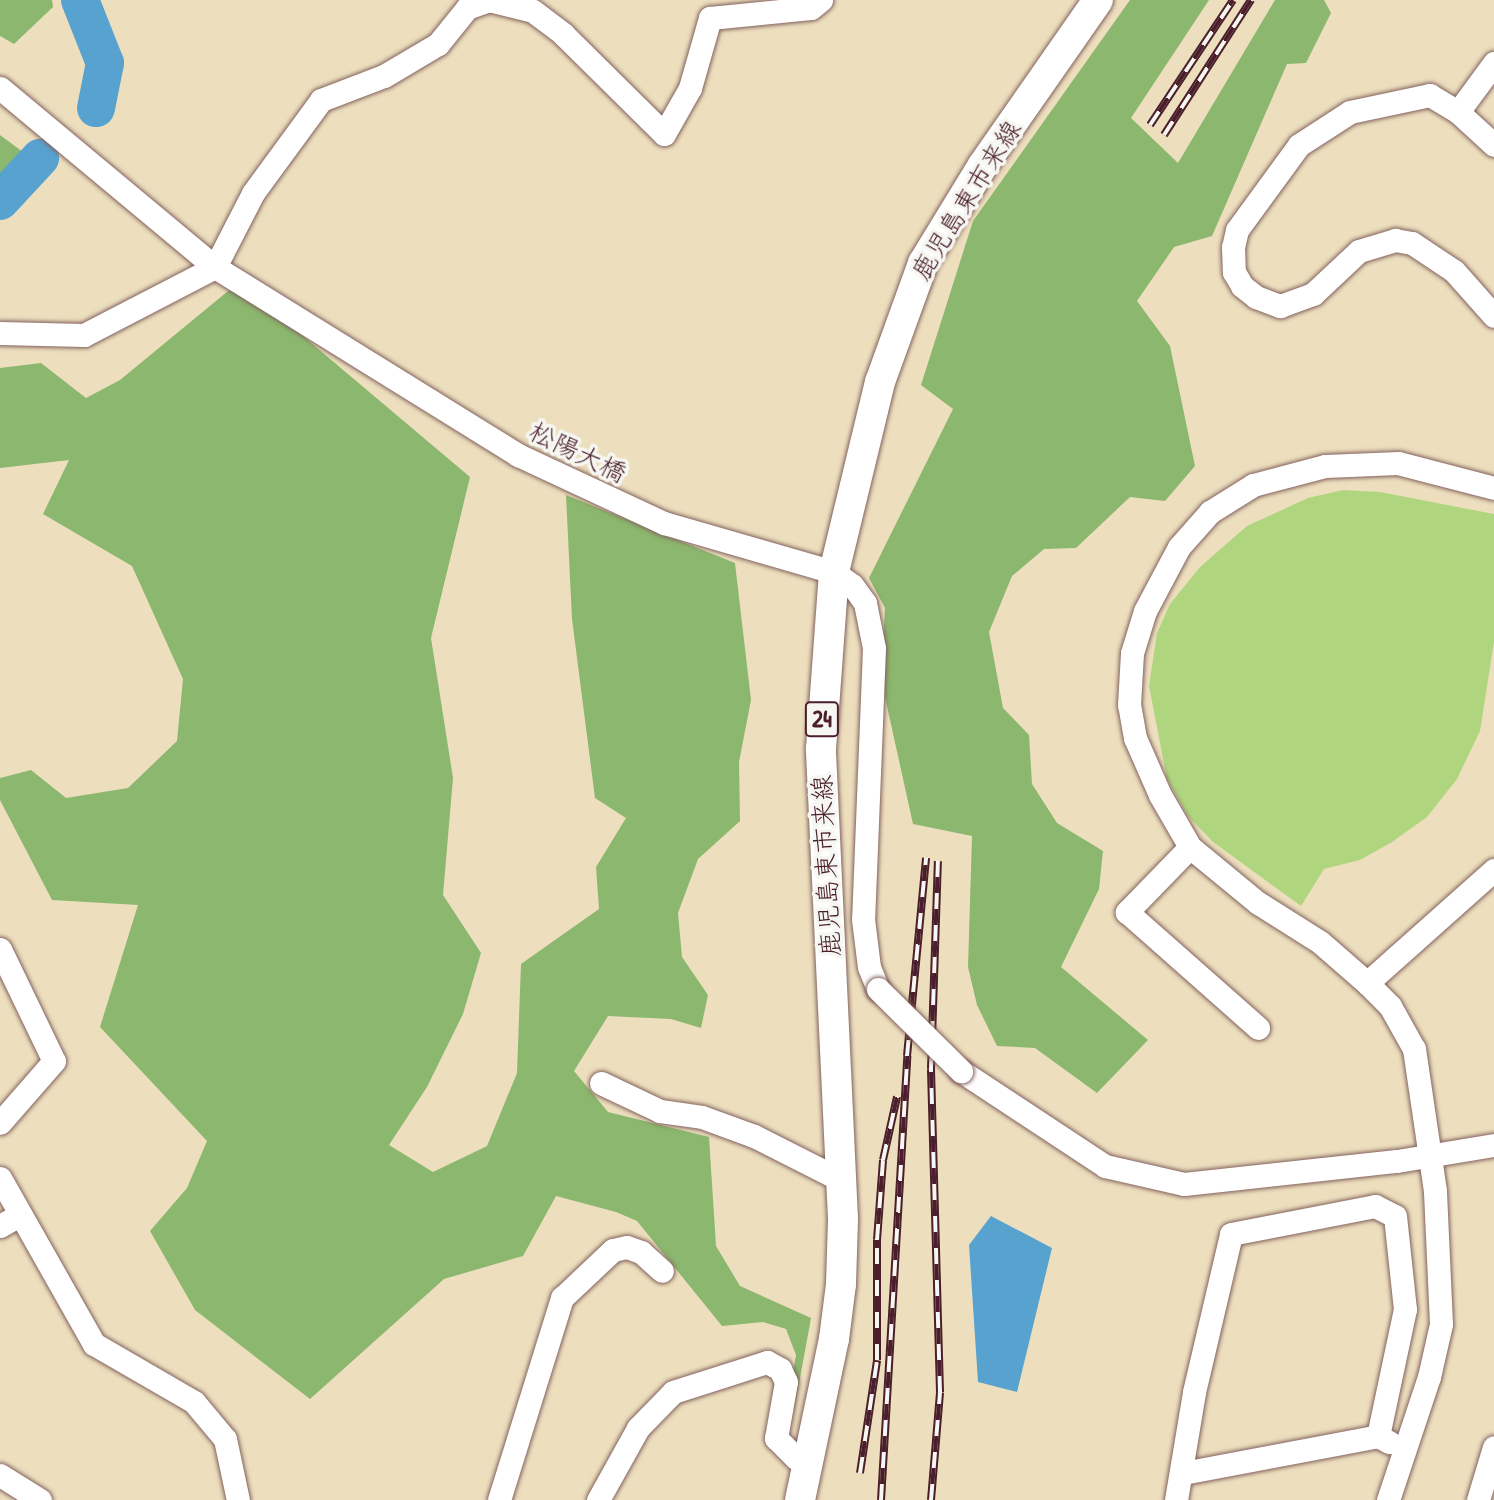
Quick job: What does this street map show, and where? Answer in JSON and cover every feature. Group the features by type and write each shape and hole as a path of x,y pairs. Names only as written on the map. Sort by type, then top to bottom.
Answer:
{"main road":[{"name":"鹿児島東市来線","path":"800,1500 811,1459 841,1284 841,1180 821,749 834,572 880,382 923,263 983,165 1092,2"}],"street":[{"path":"0,333 84,335 215,267 253,192 321,100 384,76 438,44 467,8 489,0 533,11 563,34 664,134 690,88 710,18 811,8 821,0"},
{"path":"1458,112 1494,63"},
{"name":"松陽大橋","path":"0,88 215,267 517,455 664,523 834,572"},
{"path":"1494,145 1458,112 1430,95 1350,112 1299,145 1237,229 1233,247 1234,272 1256,297 1280,306 1313,294 1359,251 1395,240 1412,243 1454,271 1494,316"},
{"path":"1388,1500 1429,1377 1441,1324 1430,1153 1414,1049 1391,1006 1367,983 1320,942 1258,903 1190,846 1160,795 1135,738 1129,705 1132,653 1145,611 1160,578 1194,529 1253,485 1325,466 1398,463 1494,488"},
{"path":"834,572 865,603 874,648 863,919 869,967 878,989 961,1071 1105,1166 1184,1184 1396,1161 1430,1153 1494,1145"},
{"path":"1190,846 1127,912 1258,1028"},
{"path":"1367,983 1494,870"},
{"path":"0,949 54,1061 0,1123"},
{"path":"601,1083 660,1111 702,1117 754,1136 841,1180"},
{"path":"0,1178 10,1220 94,1344 194,1402 225,1439 238,1500"},
{"path":"1176,1500 1183,1474 1194,1391 1231,1234 1375,1206 1395,1216 1405,1308 1378,1436"},
{"path":"499,1500 562,1298 613,1250 627,1247 640,1252 662,1271"},
{"path":"598,1500 638,1428 673,1392 767,1362 780,1369 786,1382 776,1438 796,1458 811,1459"},
{"path":"1183,1474 1378,1436 1404,1450"},
{"path":"1478,1500 1494,1447"},
{"path":"0,1475 40,1500"}],"green space":[{"path":"0,0 52,0 53,7 14,44 0,36"},
{"path":"1130,0 1209,0 1131,118 1178,163 1275,0 1324,0 1331,13 1306,63 1287,64 1212,236 1174,247 1137,301 1170,346 1195,466 1165,501 1130,497 1076,548 1044,549 1012,576 989,632 1003,708 1029,735 1032,784 1057,823 1103,851 1099,889 1061,967 1148,1040 1097,1093 1035,1048 997,1046 977,1005 968,967 972,836 913,824 881,679 885,608 869,578 953,409 921,385 973,221"},
{"path":"0,135 27,155 0,185"},
{"path":"239,282 470,477 431,638 453,778 443,895 481,953 463,1014 427,1087 389,1145 433,1172 487,1146 517,1073 521,964 599,909 596,867 626,818 595,798 572,619 566,495 735,563 751,700 739,762 740,821 698,859 678,913 682,957 708,995 701,1028 671,1019 608,1016 574,1071 608,1112 709,1137 716,1246 740,1286 811,1318 794,1411 789,1396 796,1355 786,1329 763,1322 722,1326 637,1221 616,1212 556,1196 523,1256 444,1279 310,1399 195,1310 150,1231 187,1188 207,1141 100,1027 138,905 52,900 0,800 0,778 31,770 66,798 128,788 177,741 183,679 132,566 43,514 69,460 0,468 0,368 41,363 86,398 120,380"},
{"path":"1343,490 1380,492 1494,514 1494,642 1480,731 1457,779 1427,817 1392,842 1360,860 1324,869 1301,906 1213,842 1188,816 1167,779 1149,686 1157,633 1170,604 1200,567 1247,526 1308,498"}],"water":[{"path":"991,1216 1052,1248 1017,1392 978,1382 969,1245"}],"waterway":[{"path":"80,0 105,63 96,108"},
{"path":"0,201 40,158"}],"railway":[{"path":"1150,125 1233,0"},
{"path":"1164,135 1251,0"},
{"path":"881,1500 907,1056 926,858"},
{"path":"931,1500 940,1392 931,1069 938,861"},
{"path":"860,1473 877,1360 877,1240 883,1160 897,1097"}]}
